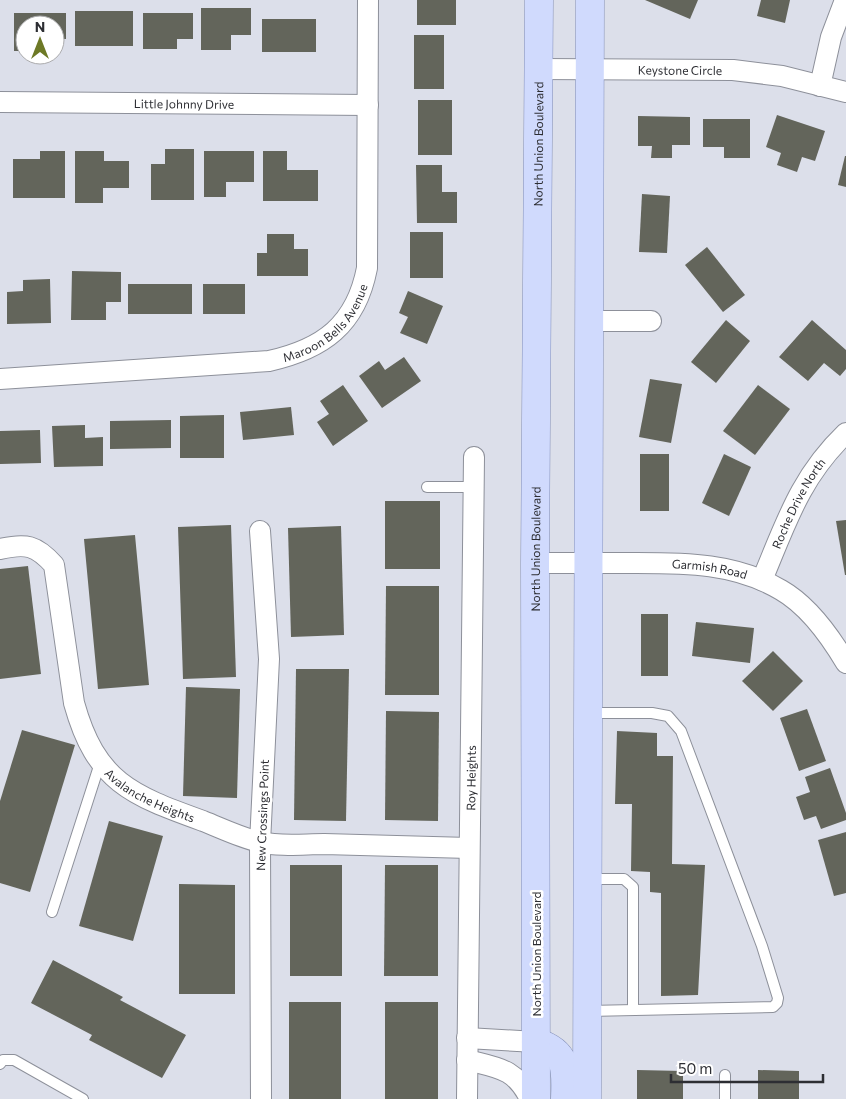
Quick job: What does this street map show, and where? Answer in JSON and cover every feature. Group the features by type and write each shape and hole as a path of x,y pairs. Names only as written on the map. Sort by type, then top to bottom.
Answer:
{"main road":[{"name":"North Union Boulevard","path":"536,1099 539,0"},
{"path":"587,1099 591,321 590,0"},
{"path":"536,1042 549,1046 560,1055 566,1070 566,1099"}],"street":[{"name":"Maroon Bells Avenue","path":"0,379 269,361 291,356 317,345 337,330 352,311 363,290 367,268 368,0"},
{"path":"820,86 831,38 846,0"},
{"name":"Keystone Circle","path":"539,69 733,70 782,76 846,92"},
{"name":"Little Johnny Drive","path":"0,102 368,105"},
{"path":"591,321 651,321"},
{"name":"Roche Drive North","path":"762,580 794,504 809,475 827,451 846,433"},
{"name":"Roy Heights","path":"467,1099 474,457"},
{"name":"New Crossings Point","path":"260,531 269,660 260,843 261,1099"},
{"name":"Avalanche Heights","path":"0,549 16,545 29,546 43,553 54,565 74,703 87,742 100,763 114,779 136,794 171,810 260,843 469,848"},
{"name":"Garmish Road","path":"536,563 697,563 739,572 783,590 802,606 819,624 846,663"},
{"path":"467,1038 536,1042"},
{"path":"467,1060 511,1072 523,1084 530,1099"}],"lane":[{"path":"427,487 473,487"},
{"path":"587,1011 773,1007 777,1003 778,998 762,946 681,731 668,716 652,713 588,713"},
{"path":"52,912 100,763"},
{"path":"588,880 624,879 633,887 633,1010"},
{"path":"0,1064 3,1060 14,1060 83,1099"},
{"path":"724,1075 725,1099"}],"building":[{"path":"417,0 456,0 456,25 417,25"},
{"path":"645,0 698,0 690,19"},
{"path":"761,0 790,0 785,23 757,16"},
{"path":"201,8 251,8 251,35 231,35 231,50 201,50"},
{"path":"75,11 133,11 133,46 75,46"},
{"path":"14,13 66,13 66,39 65,15 15,15 14,51"},
{"path":"143,13 193,13 193,39 177,39 177,49 143,49"},
{"path":"262,19 316,19 316,52 262,52"},
{"path":"414,35 444,35 444,89 414,89"},
{"path":"418,100 452,100 452,155 418,155"},
{"path":"777,115 825,131 815,161 802,157 797,172 777,165 781,153 766,147"},
{"path":"638,116 690,117 690,145 672,145 672,158 651,158 652,146 638,146"},
{"path":"703,119 750,119 750,158 724,158 724,147 703,147"},
{"path":"165,149 194,149 194,200 151,200 151,164 165,164"},
{"path":"40,151 65,151 65,198 13,198 13,159 40,159"},
{"path":"75,151 104,151 104,161 129,161 129,188 103,188 103,203 75,203"},
{"path":"204,151 254,151 254,182 226,182 226,197 204,197"},
{"path":"263,151 287,151 287,170 318,170 318,201 263,201"},
{"path":"846,156 846,187 838,185"},
{"path":"416,165 442,165 442,192 457,192 457,223 417,223"},
{"path":"642,194 670,196 667,253 639,252"},
{"path":"410,232 443,232 443,278 410,278"},
{"path":"267,234 294,234 294,249 308,249 308,276 257,276 257,253 267,253"},
{"path":"707,247 745,295 723,312 685,265"},
{"path":"72,271 121,272 121,302 106,302 106,320 71,320"},
{"path":"50,279 51,323 7,324 7,292 23,291 23,280"},
{"path":"128,284 192,284 192,314 128,314"},
{"path":"203,284 245,284 245,314 203,314"},
{"path":"408,291 443,306 427,344 400,333 408,317 399,313"},
{"path":"726,320 750,341 716,383 691,362"},
{"path":"812,320 846,350 846,369 840,376 824,363 808,381 779,357"},
{"path":"404,357 421,381 382,408 359,376 379,361 385,370"},
{"path":"650,379 682,384 671,443 639,437"},
{"path":"343,385 368,421 333,446 317,422 329,414 320,401"},
{"path":"758,385 790,409 755,455 723,431"},
{"path":"291,407 294,435 243,440 240,412"},
{"path":"224,415 224,458 180,458 180,416"},
{"path":"171,420 171,448 110,449 110,421"},
{"path":"85,425 85,438 103,437 103,466 54,467 52,426"},
{"path":"40,430 41,463 0,464 0,431"},
{"path":"640,454 669,454 669,511 640,511"},
{"path":"724,454 751,467 729,516 702,503"},
{"path":"385,501 440,501 440,569 385,569"},
{"path":"846,520 846,575 845,575 836,521"},
{"path":"231,525 236,677 183,679 178,527"},
{"path":"341,526 344,635 291,637 288,528"},
{"path":"135,535 149,685 98,689 84,539"},
{"path":"28,566 41,674 0,679 0,569"},
{"path":"386,586 439,586 439,695 385,695"},
{"path":"641,614 668,614 668,676 641,676"},
{"path":"696,622 754,628 750,663 692,656"},
{"path":"773,651 803,681 773,711 742,681"},
{"path":"296,669 349,669 346,821 294,820"},
{"path":"186,687 240,689 237,798 183,796"},
{"path":"807,709 826,761 799,771 780,718"},
{"path":"386,711 439,712 438,821 385,820"},
{"path":"22,730 75,745 30,892 0,883 0,801"},
{"path":"617,731 657,733 657,756 673,756 672,864 705,865 698,995 661,996 661,893 650,892 650,872 631,871 632,804 615,804"},
{"path":"830,768 846,813 846,820 821,829 816,816 804,820 796,797 810,792 805,777"},
{"path":"109,821 163,836 133,941 79,926"},
{"path":"846,832 846,893 834,896 818,840"},
{"path":"290,865 342,865 342,976 290,976"},
{"path":"385,865 438,865 438,976 384,976"},
{"path":"179,884 235,885 235,994 179,994"},
{"path":"53,960 123,997 120,1000 186,1035 162,1078 89,1040 92,1035 31,1003"},
{"path":"289,1002 341,1002 341,1099 289,1099"},
{"path":"385,1002 438,1002 438,1099 385,1099"},
{"path":"637,1070 683,1071 683,1099 637,1099"},
{"path":"758,1070 799,1071 799,1099 758,1099"}]}
